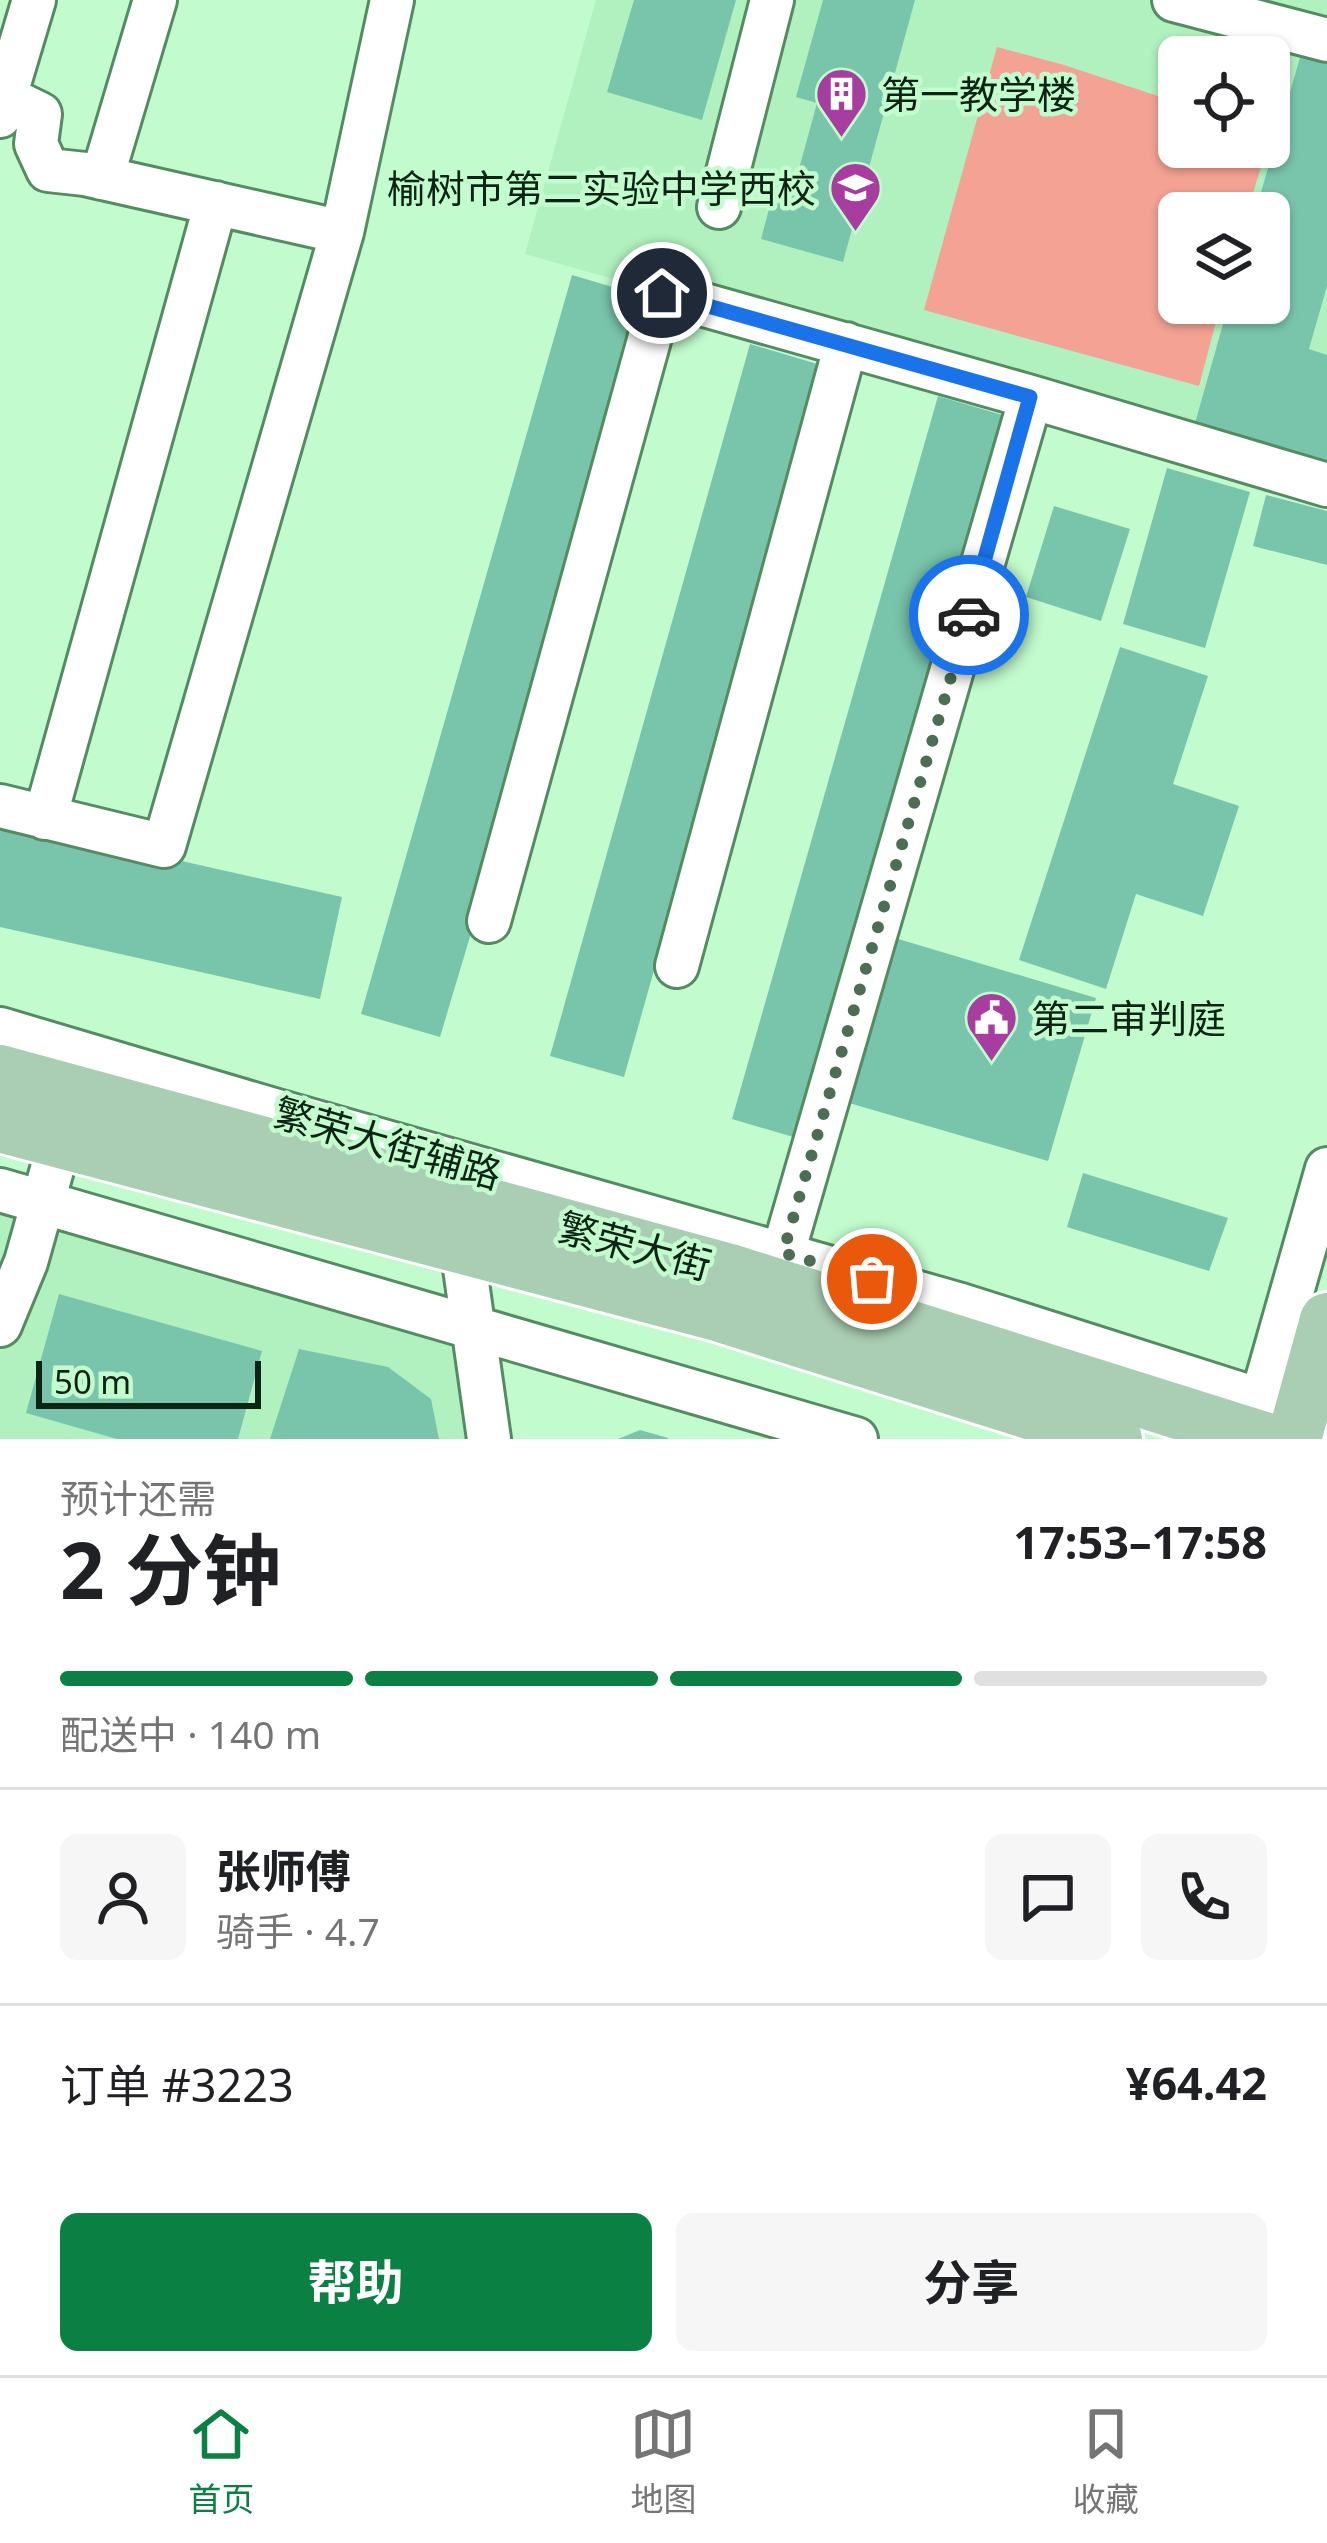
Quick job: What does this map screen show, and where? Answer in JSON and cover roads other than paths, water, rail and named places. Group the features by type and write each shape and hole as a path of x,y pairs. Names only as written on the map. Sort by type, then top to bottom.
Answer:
{"main road":[{"name":"繁荣大街","path":"0,1072 730,1271 1278,1427"},
{"name":"繁荣大街","path":"0,1125 717,1314 1115,1439"},
{"path":"1278,1427 1327,1320"}],"street":[{"path":"34,0 2,103 40,114 37,144 48,170 342,232"},
{"path":"102,178 155,0"},
{"path":"0,806 164,846 342,232 392,0"},
{"path":"718,207 772,0"},
{"path":"1174,0 1327,40"},
{"path":"45,818 216,202"},
{"path":"489,921 662,293 1327,485"},
{"path":"677,966 846,344"},
{"path":"783,1253 1030,397"},
{"name":"繁荣大街辅路","path":"0,1029 961,1305 1278,1427"},
{"path":"0,1325 26,1262 60,1141"},
{"path":"1278,1427 1327,1169"},
{"path":"0,1190 856,1439"},
{"path":"462,1247 489,1439"}],"place":[{"name":"第一教学楼","path":"842,139"},
{"name":"榆树市第二实验中学西校","path":"855,233"},
{"name":"第二审判庭","path":"992,1063"}]}
